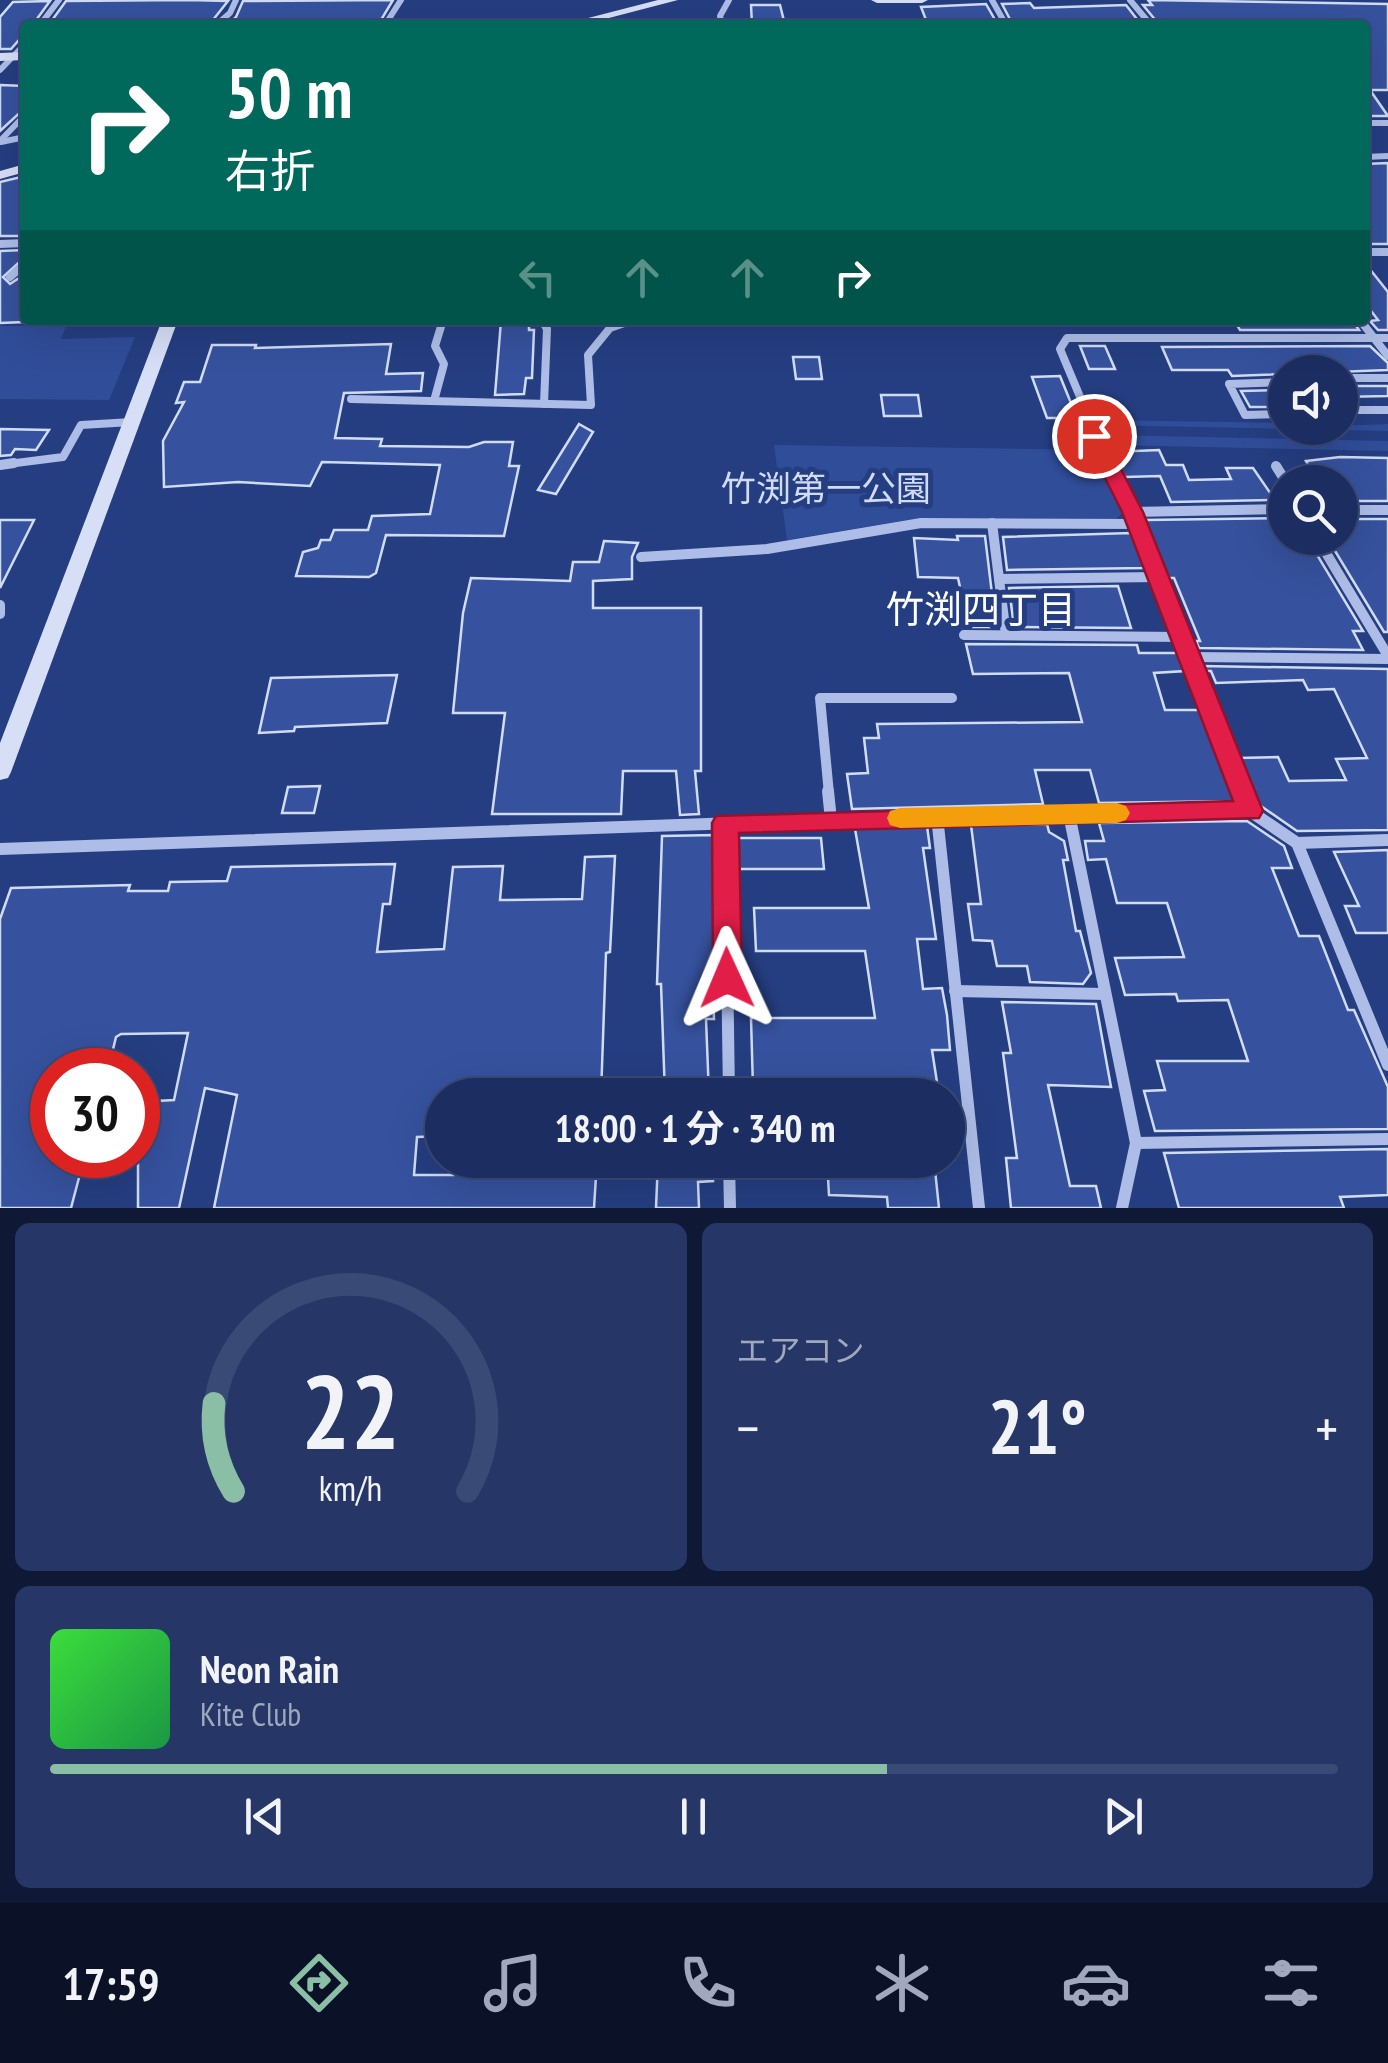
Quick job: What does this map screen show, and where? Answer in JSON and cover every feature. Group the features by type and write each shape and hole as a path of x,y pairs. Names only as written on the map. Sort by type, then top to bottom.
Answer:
{"street":[{"path":"44,20 59,0"},
{"path":"222,20 236,0"},
{"path":"588,20 672,0"},
{"path":"877,0 922,0"},
{"path":"1130,0 1147,20"},
{"path":"0,57 20,56"},
{"path":"0,70 20,56"},
{"path":"0,142 20,120"},
{"path":"10,277 20,268"},
{"path":"0,772 168,325"},
{"path":"434,401 444,364 435,346 441,325"},
{"path":"544,404 545,325"},
{"path":"351,399 591,405 588,355 610,328 619,325"},
{"path":"1364,325 1388,356"},
{"path":"1250,811 1137,524 1094,436 1060,349 1068,338 1388,338"},
{"path":"1358,378 1388,378"},
{"path":"1268,383 1229,384 1245,414 1268,414"},
{"path":"1358,410 1388,410"},
{"path":"0,465 63,457 80,425 132,422"},
{"path":"1132,512 1268,509"},
{"path":"1358,510 1388,510"},
{"path":"641,557 767,549 921,523 1137,524"},
{"path":"992,523 1006,636"},
{"path":"1327,555 1388,658"},
{"path":"999,579 1158,577"},
{"path":"0,605 0,614"},
{"path":"964,635 1182,637"},
{"path":"1190,657 1388,658"},
{"path":"831,820 820,698 952,698"},
{"path":"0,849 937,816 1250,811 1297,842 1388,1064"},
{"path":"1069,814 1136,1144 1122,1208"},
{"path":"937,816 979,1208"},
{"path":"725,823 728,1078"},
{"path":"1297,842 1388,840"},
{"path":"956,991 1106,994"},
{"path":"1136,1144 1388,1139"},
{"path":"729,1178 730,1208"}],"green space":[{"path":"0,326 66,326 61,339 135,337 109,400 0,399"},
{"path":"1101,420 1268,423 1268,428 1103,425"},
{"path":"1388,424 1388,431 1358,430 1358,425"},
{"path":"1109,435 1268,438 1268,445 1388,441 1388,451 1112,445"},
{"name":"竹渕第一公園","path":"774,445 1095,450 1124,512 1116,519 919,518 787,540"}],"building":[{"path":"393,0 381,20 233,20 243,1"},
{"path":"1148,0 1388,4 1388,90 1370,90 1370,20 1155,20 1143,5 1152,5"},
{"path":"50,1 36,20 20,20 20,39 11,49 0,49 0,17 13,2"},
{"path":"66,1 228,1 213,20 52,20"},
{"path":"1030,3 1034,8 1126,5 1138,20 1010,20 1002,4"},
{"path":"986,4 995,20 926,20 921,7"},
{"path":"751,5 780,5 784,20 752,20"},
{"path":"0,85 20,86 20,113 0,131"},
{"path":"1370,90 1388,116 1370,116"},
{"path":"1388,163 1388,244 1370,244 1370,164"},
{"path":"20,177 20,236 0,236 0,182"},
{"path":"20,250 20,262 3,277 10,284 20,277 20,322 0,323 0,251"},
{"path":"1370,269 1388,292 1388,330 1378,330 1370,321 1378,320 1370,310"},
{"path":"501,325 529,325 529,330 534,330 532,378 526,378 524,394 495,395"},
{"path":"1237,325 1356,325 1359,330 1240,330"},
{"path":"391,344 386,374 423,373 421,391 344,393 335,438 382,439 380,446 469,447 484,442 513,442 509,466 519,466 504,536 386,535 376,573 369,577 296,576 303,552 318,548 321,540 330,540 334,530 368,530 372,516 430,514 440,465 322,462 310,486 238,482 164,487 163,441 184,402 176,403 184,382 200,382 212,345 256,345 255,348"},
{"path":"1080,346 1105,346 1115,369 1089,369"},
{"path":"1370,346 1388,363 1388,370 1358,371 1358,355 1268,355 1268,375 1232,376 1228,370 1172,370 1162,347"},
{"path":"793,357 819,357 822,379 796,379"},
{"path":"1060,376 1077,418 1047,418 1032,377"},
{"path":"1358,386 1388,386 1388,396 1358,397"},
{"path":"1268,390 1268,407 1250,407 1241,391"},
{"path":"881,395 918,395 921,416 884,416"},
{"path":"579,424 593,432 556,494 538,490"},
{"path":"0,429 49,430 36,450 15,449 11,455 0,456"},
{"path":"1159,450 1166,465 1183,465 1189,480 1231,479 1226,468 1253,468 1268,490 1268,500 1171,502 1160,476 1125,477 1111,452"},
{"path":"1388,458 1388,501 1358,501 1358,465 1308,465 1306,461"},
{"path":"1268,518 1268,555 1317,555 1363,631 1353,631 1363,650 1199,648 1196,641 1200,641 1174,578 1169,578 1164,570 1145,520"},
{"path":"1358,519 1388,519 1388,632 1384,632 1337,555 1358,555"},
{"path":"0,520 34,520 0,588"},
{"path":"1131,533 1145,568 1007,570 1003,537"},
{"path":"957,536 985,536 996,627 962,627 961,619 967,619 958,578 918,577 914,538 958,540"},
{"path":"604,541 638,543 632,557 632,579 593,581 593,608 701,608 701,771 695,771 699,814 680,815 676,771 623,771 621,814 492,814 505,713 453,713 463,613 471,578 570,581 573,562 599,562"},
{"path":"1118,586 1131,628 1014,627 1009,588"},
{"path":"966,644 1137,645 1139,653 1178,653 1185,671 1154,673 1165,710 1201,710 1235,801 1099,803 1090,770 1035,770 1043,804 852,809 847,774 868,773 864,738 879,738 877,724 1082,722 1069,673 973,674"},
{"path":"1202,666 1388,669 1388,830 1297,831 1258,804 1238,758 1278,757 1289,781 1346,780 1336,759 1367,758 1334,689 1308,690 1303,680 1216,683 1211,671 1204,671"},
{"path":"397,675 387,723 295,727 294,731 259,733 271,678"},
{"path":"320,786 314,813 282,813 288,787"},
{"path":"1247,821 1284,846 1292,868 1272,868 1299,936 1319,936 1348,1010 1354,1010 1388,1087 1388,1129 1155,1131 1144,1091 1165,1090 1157,1061 1248,1061 1228,1000 1178,1001 1176,994 1125,995 1115,958 1184,957 1167,903 1117,903 1106,859 1088,860 1085,841 1104,841 1099,823"},
{"path":"1047,824 1049,832 1064,841 1068,860 1063,860 1076,931 1080,931 1091,973 1083,984 1030,982 1027,966 997,966 992,941 973,940 968,904 981,904 971,825"},
{"path":"927,826 930,848 923,848 936,939 917,939 923,989 942,988 950,1050 932,1050 936,1078 753,1078 751,1018 875,1018 865,951 756,951 754,908 869,908 855,829"},
{"path":"715,835 717,985 713,985 714,1019 706,1019 708,1078 664,1078 661,984 657,984 662,836"},
{"path":"735,838 821,838 824,869 736,869"},
{"path":"1388,850 1388,933 1356,933 1345,906 1359,906 1334,852"},
{"path":"615,856 610,952 606,953 602,1078 425,1078 425,1137 417,1137 414,1175 596,1178 594,1208 214,1208 237,1095 205,1088 179,1208 138,1208 138,1178 160,1178 160,1101 174,1100 188,1033 121,1034 113,1048 30,1048 30,1178 79,1178 71,1208 0,1208 0,919 11,888 130,885 128,891 168,891 170,882 227,881 231,867 395,864 390,904 383,904 377,952 444,949 453,867 503,866 500,900 582,899 585,857"},
{"path":"1002,1002 1096,1004 1111,1087 1048,1085 1070,1186 1096,1186 1101,1208 1011,1208 1006,1158 1017,1158 1003,1053 1011,1053"},
{"path":"1388,1149 1388,1195 1340,1197 1344,1208 1179,1208 1164,1153"},
{"path":"657,1178 713,1178 698,1182 699,1208 656,1208"},
{"path":"828,1178 936,1178 939,1208 888,1208 887,1197 829,1195"}],"slow traffic":[{"path":"900,818 1117,813"}],"district":[{"name":"竹渕四丁目","path":"981,610"}],"route":[{"path":"727,978 725,823 1250,811 1132,512 1094,436"}]}
